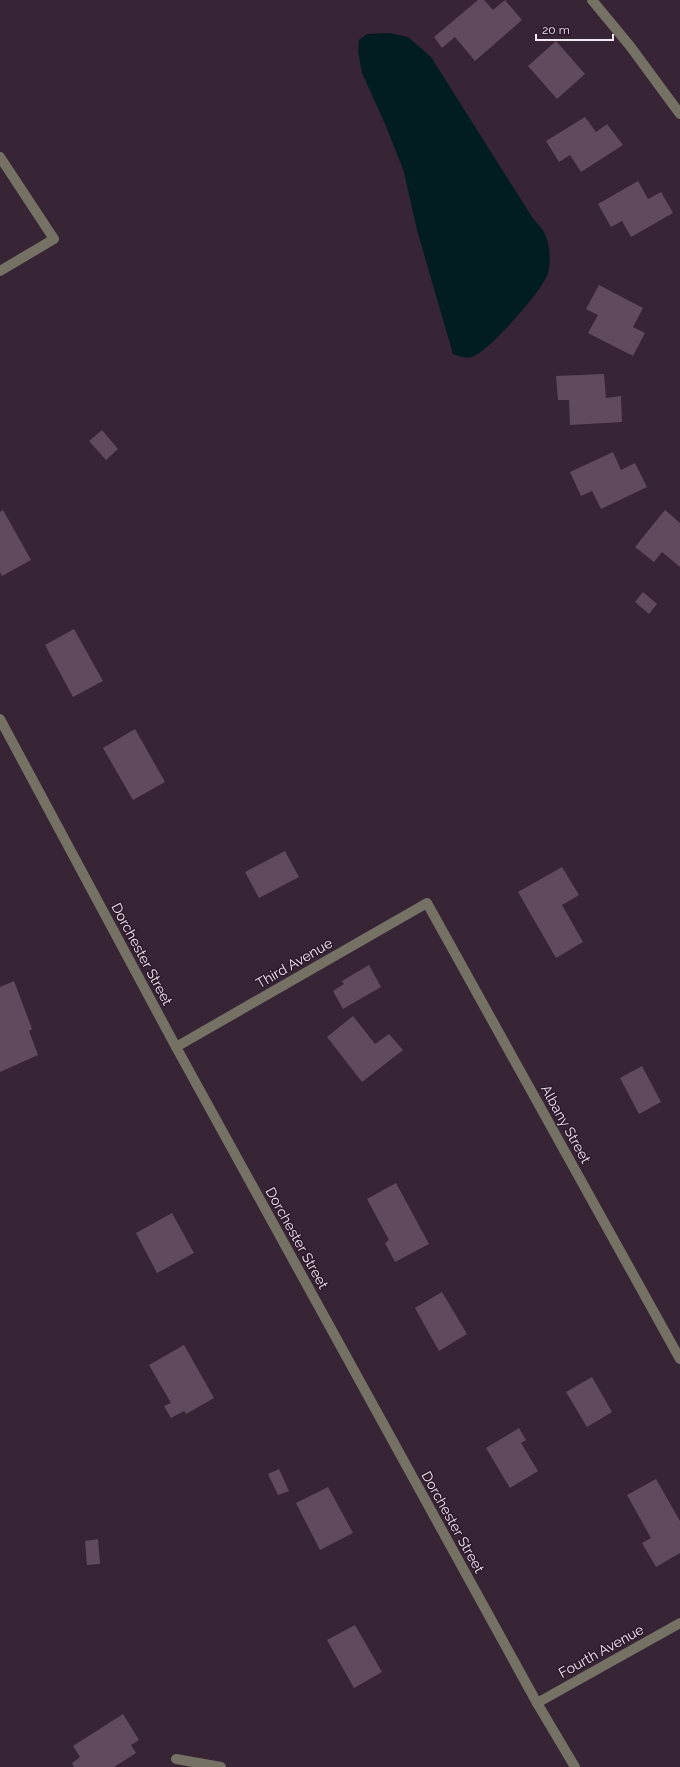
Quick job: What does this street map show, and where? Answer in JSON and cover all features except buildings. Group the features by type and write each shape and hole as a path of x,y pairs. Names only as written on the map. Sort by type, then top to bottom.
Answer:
{"street":[{"path":"592,0 630,46 680,114"},
{"path":"0,157 54,239 0,271"},
{"name":"Dorchester Street","path":"0,719 176,1047 537,1704 575,1767"},
{"name":"Third Avenue","path":"176,1047 427,903"},
{"name":"Albany Street","path":"427,903 680,1359"},
{"name":"Fourth Avenue","path":"537,1704 680,1623"},
{"path":"176,1759 221,1767"}],"shaded area":[{"path":"389,33 408,37 431,57 532,217 541,227 547,238 550,258 548,273 544,281 528,304 505,330 484,350 467,358 453,354 417,230 404,172 386,126 362,73 358,51 359,40 367,34"}]}
